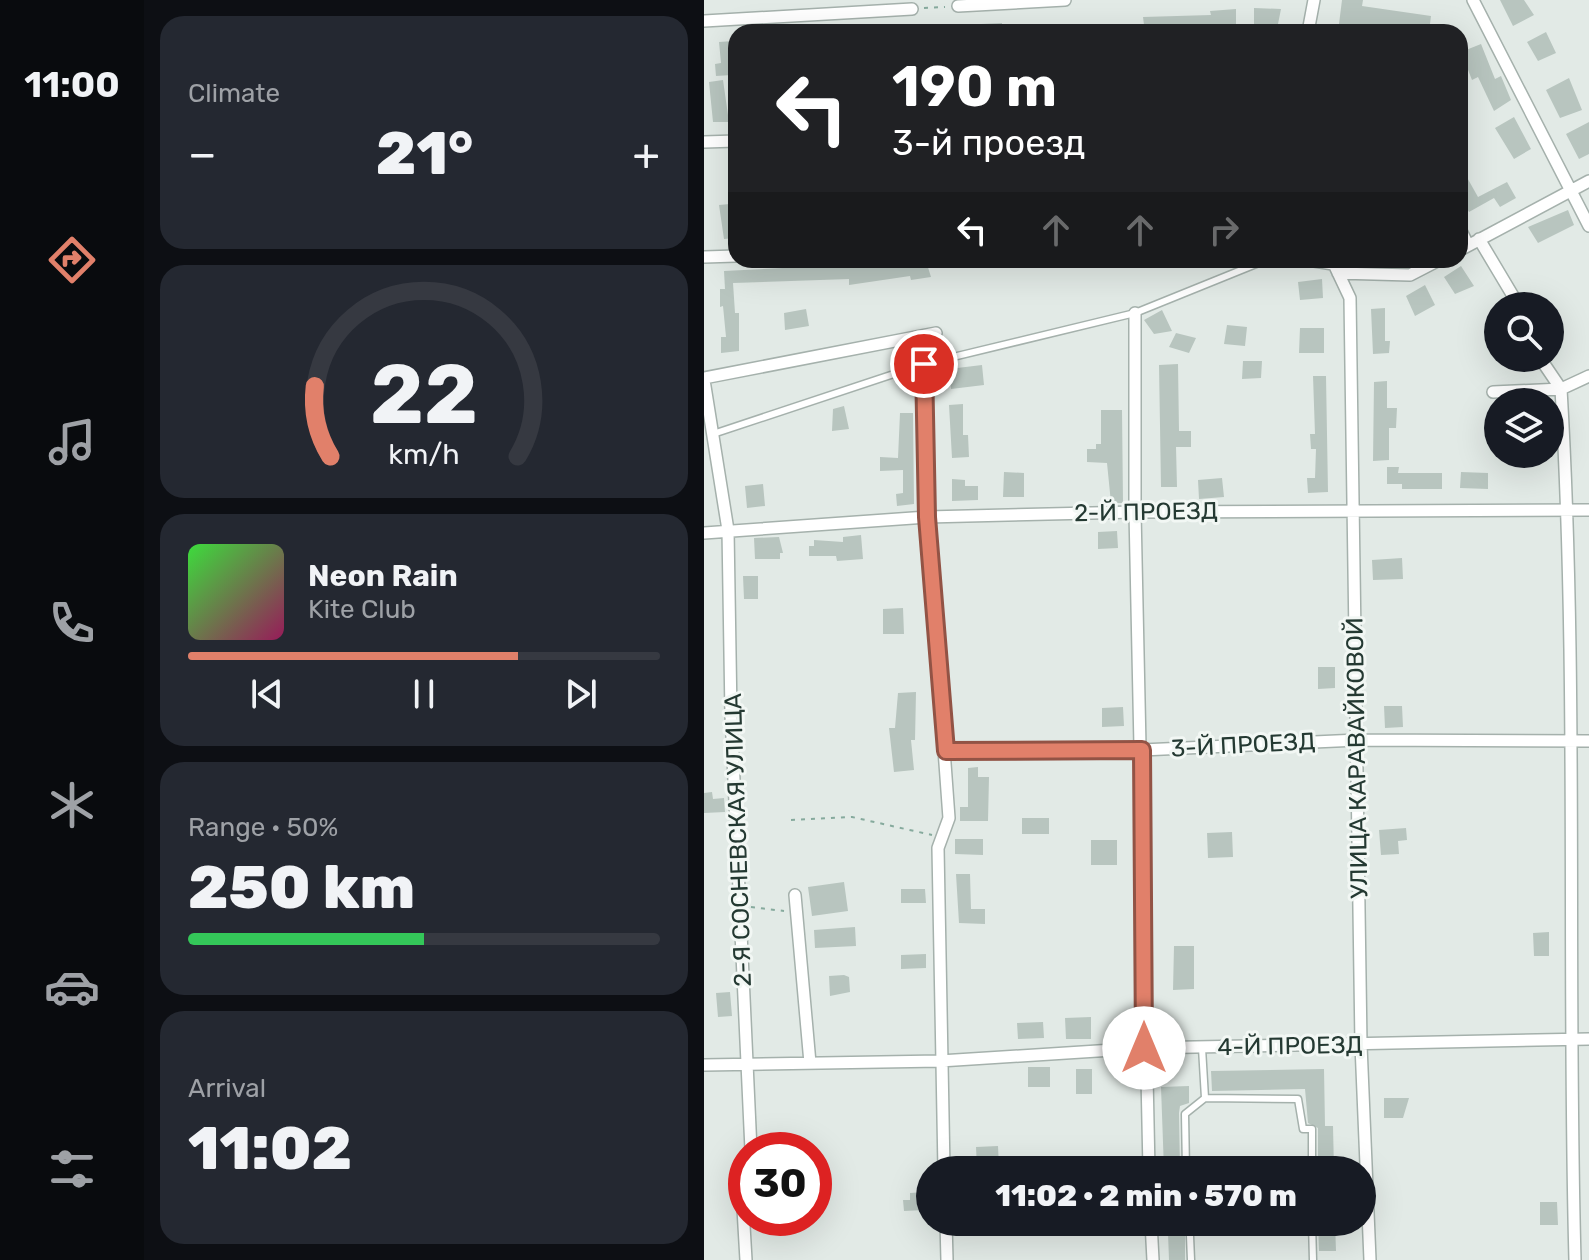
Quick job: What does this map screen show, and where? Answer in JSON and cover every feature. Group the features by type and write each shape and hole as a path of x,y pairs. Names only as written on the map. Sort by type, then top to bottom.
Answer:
{"street":[{"path":"958,6 1065,0"},
{"path":"1310,24 1314,0"},
{"path":"1473,0 1589,226"},
{"path":"704,21 912,9"},
{"path":"704,142 728,141"},
{"path":"1508,292 1469,245 1589,181"},
{"path":"704,257 728,256"},
{"name":"УЛИЦА КАРАВАЙКОВОЙ","path":"1336,268 1350,298 1361,1045 1370,1260"},
{"path":"1352,268 1410,275 1424,268"},
{"path":"1135,313 1135,512 1148,1156"},
{"path":"704,379 936,333"},
{"path":"924,364 927,517 949,818 938,848 943,1156"},
{"path":"1563,388 1589,376"},
{"name":"2-Я СОСНЕВСКАЯ УЛИЦА","path":"704,379 728,530 731,715 750,1132"},
{"path":"1564,441 1568,511 1569,1040 1575,1260"},
{"name":"2-Й ПРОЕЗД","path":"704,533 927,517 1351,508 1589,510"},
{"name":"3-Й ПРОЕЗД","path":"946,751 1142,750 1358,740 1589,741"},
{"path":"795,895 810,1063"},
{"name":"4-Й ПРОЕЗД","path":"704,1065 940,1061 1144,1048 1589,1039"},
{"path":"745,1236 746,1260"},
{"path":"946,1236 947,1260"},
{"path":"1152,1236 1153,1260"}],"lane":[{"path":"713,434 924,364 1135,313 1246,268"},
{"path":"1202,1048 1205,1098"},
{"path":"1186,1156 1185,1114 1205,1098 1298,1099 1303,1129 1312,1129 1312,1156"},
{"path":"1190,1236 1191,1260"},
{"path":"1312,1236 1313,1260"}],"path":[{"path":"912,9 958,6"},
{"path":"791,820 852,817 942,838"},
{"path":"740,906 797,912"}],"building":[{"path":"1342,0 1363,0 1362,6 1431,16 1430,24 1339,24"},
{"path":"1500,0 1524,0 1534,15 1513,26"},
{"path":"1254,8 1281,9 1278,24 1254,24"},
{"path":"1236,9 1236,24 1144,24 1143,17 1211,15 1210,11"},
{"path":"1546,32 1556,53 1538,61 1527,42"},
{"path":"728,41 728,75 716,76 715,64 721,63 719,42"},
{"path":"1481,44 1495,79 1501,76 1511,100 1494,111 1478,77 1472,80 1468,70 1468,49"},
{"path":"1569,78 1582,110 1560,118 1546,90"},
{"path":"723,80 728,122 713,122 709,82"},
{"path":"1514,117 1531,149 1514,159 1495,128"},
{"path":"1589,122 1589,154 1579,159 1566,134"},
{"path":"1468,179 1478,197 1507,182 1516,198 1500,207 1494,198 1469,212"},
{"path":"728,204 728,239 724,239 719,205"},
{"path":"1568,210 1574,225 1538,243 1528,227"},
{"path":"928,268 931,277 911,280 910,276 849,285 849,279 733,283 735,313 739,313 739,351 721,353 721,337 726,337 723,306 720,307 720,289 725,289 724,271"},
{"path":"1462,268 1474,286 1455,294 1444,277"},
{"path":"1322,279 1323,298 1300,300 1298,282"},
{"path":"1425,285 1435,305 1415,316 1406,296"},
{"path":"1385,308 1385,341 1390,341 1389,353 1373,354 1371,309"},
{"path":"806,309 809,326 785,330 784,313"},
{"path":"1162,310 1172,331 1154,334 1144,320"},
{"path":"1227,325 1247,327 1245,346 1224,344"},
{"path":"1300,328 1324,328 1324,353 1299,353"},
{"path":"1176,333 1196,338 1189,353 1169,347"},
{"path":"1243,361 1262,361 1261,378 1242,379"},
{"path":"1178,364 1179,431 1191,431 1191,447 1176,447 1177,487 1161,487 1159,365"},
{"path":"982,365 984,385 951,389 949,369"},
{"path":"1313,376 1326,376 1328,492 1308,493 1307,478 1315,478 1316,449 1311,449 1310,434 1315,434"},
{"path":"1387,381 1387,408 1397,408 1396,428 1389,428 1389,460 1373,461 1374,382"},
{"path":"963,404 963,435 968,435 969,457 952,458 949,405"},
{"path":"844,406 849,429 832,431 833,409"},
{"path":"1101,410 1122,410 1123,503 1111,503 1107,463 1087,462 1087,449 1096,449 1096,444 1101,444"},
{"path":"900,413 913,413 914,504 897,506 896,494 903,493 903,470 880,471 880,457 898,458"},
{"path":"1387,467 1399,467 1398,473 1442,473 1442,489 1402,489 1402,484 1387,484"},
{"path":"1004,472 1024,473 1024,497 1003,497"},
{"path":"1461,472 1488,473 1488,489 1460,488"},
{"path":"1222,478 1224,497 1199,499 1198,480"},
{"path":"952,479 965,480 965,486 978,486 978,500 952,501"},
{"path":"763,484 765,506 747,508 745,486"},
{"path":"1117,531 1118,548 1098,549 1098,532"},
{"path":"861,535 863,559 837,561 836,556 809,556 809,546 814,546 814,540 843,542 843,537"},
{"path":"779,537 783,553 780,553 780,559 755,559 754,538"},
{"path":"1402,558 1403,579 1373,580 1372,560"},
{"path":"743,576 758,576 758,599 744,599"},
{"path":"903,608 904,634 883,634 883,609"},
{"path":"1318,667 1335,667 1335,688 1318,689"},
{"path":"916,692 915,740 911,740 914,770 894,772 889,728 895,728 898,693"},
{"path":"1384,706 1402,706 1403,727 1385,728"},
{"path":"1123,707 1124,726 1102,727 1102,708"},
{"path":"978,767 978,777 989,777 988,821 960,821 960,807 968,807 968,768"},
{"path":"712,792 713,799 724,798 725,812 704,813 704,793"},
{"path":"1022,818 1049,818 1049,834 1022,834"},
{"path":"1406,828 1407,840 1398,841 1399,854 1381,855 1379,830"},
{"path":"1232,832 1233,857 1208,858 1207,833"},
{"path":"955,839 983,839 983,855 955,854"},
{"path":"1091,840 1117,840 1117,865 1091,865"},
{"path":"956,874 970,874 971,909 985,909 985,924 959,923"},
{"path":"844,882 848,911 812,916 808,887"},
{"path":"901,889 925,889 926,903 901,903"},
{"path":"855,927 856,946 815,948 814,930"},
{"path":"1549,932 1549,956 1534,956 1533,933"},
{"path":"1174,946 1194,946 1194,989 1173,990"},
{"path":"926,954 926,968 901,969 901,955"},
{"path":"829,976 849,977 850,992 830,996"},
{"path":"730,992 732,1016 718,1017 716,993"},
{"path":"1091,1017 1091,1039 1066,1039 1065,1018"},
{"path":"1043,1022 1044,1038 1018,1039 1017,1023"},
{"path":"1028,1067 1050,1067 1050,1087 1028,1087"},
{"path":"1076,1069 1092,1069 1092,1094 1076,1094"},
{"path":"1324,1069 1325,1126 1333,1126 1334,1156 1318,1156 1318,1128 1308,1123 1305,1089 1212,1091 1211,1071"},
{"path":"1189,1086 1189,1103 1180,1106 1179,1113 1180,1156 1163,1156 1161,1087"},
{"path":"1384,1098 1409,1098 1403,1118 1384,1118"},
{"path":"998,1146 998,1156 976,1156 976,1147"},
{"path":"910,1193 916,1193 916,1210 904,1211 903,1200 910,1200"},
{"path":"1540,1202 1557,1202 1558,1225 1540,1225"},
{"path":"1168,1236 1185,1236 1185,1260 1169,1260"},
{"path":"1318,1236 1335,1236 1336,1251 1319,1251"}],"route":[{"path":"924,364 927,517 946,751 1142,750 1144,1048"}]}
